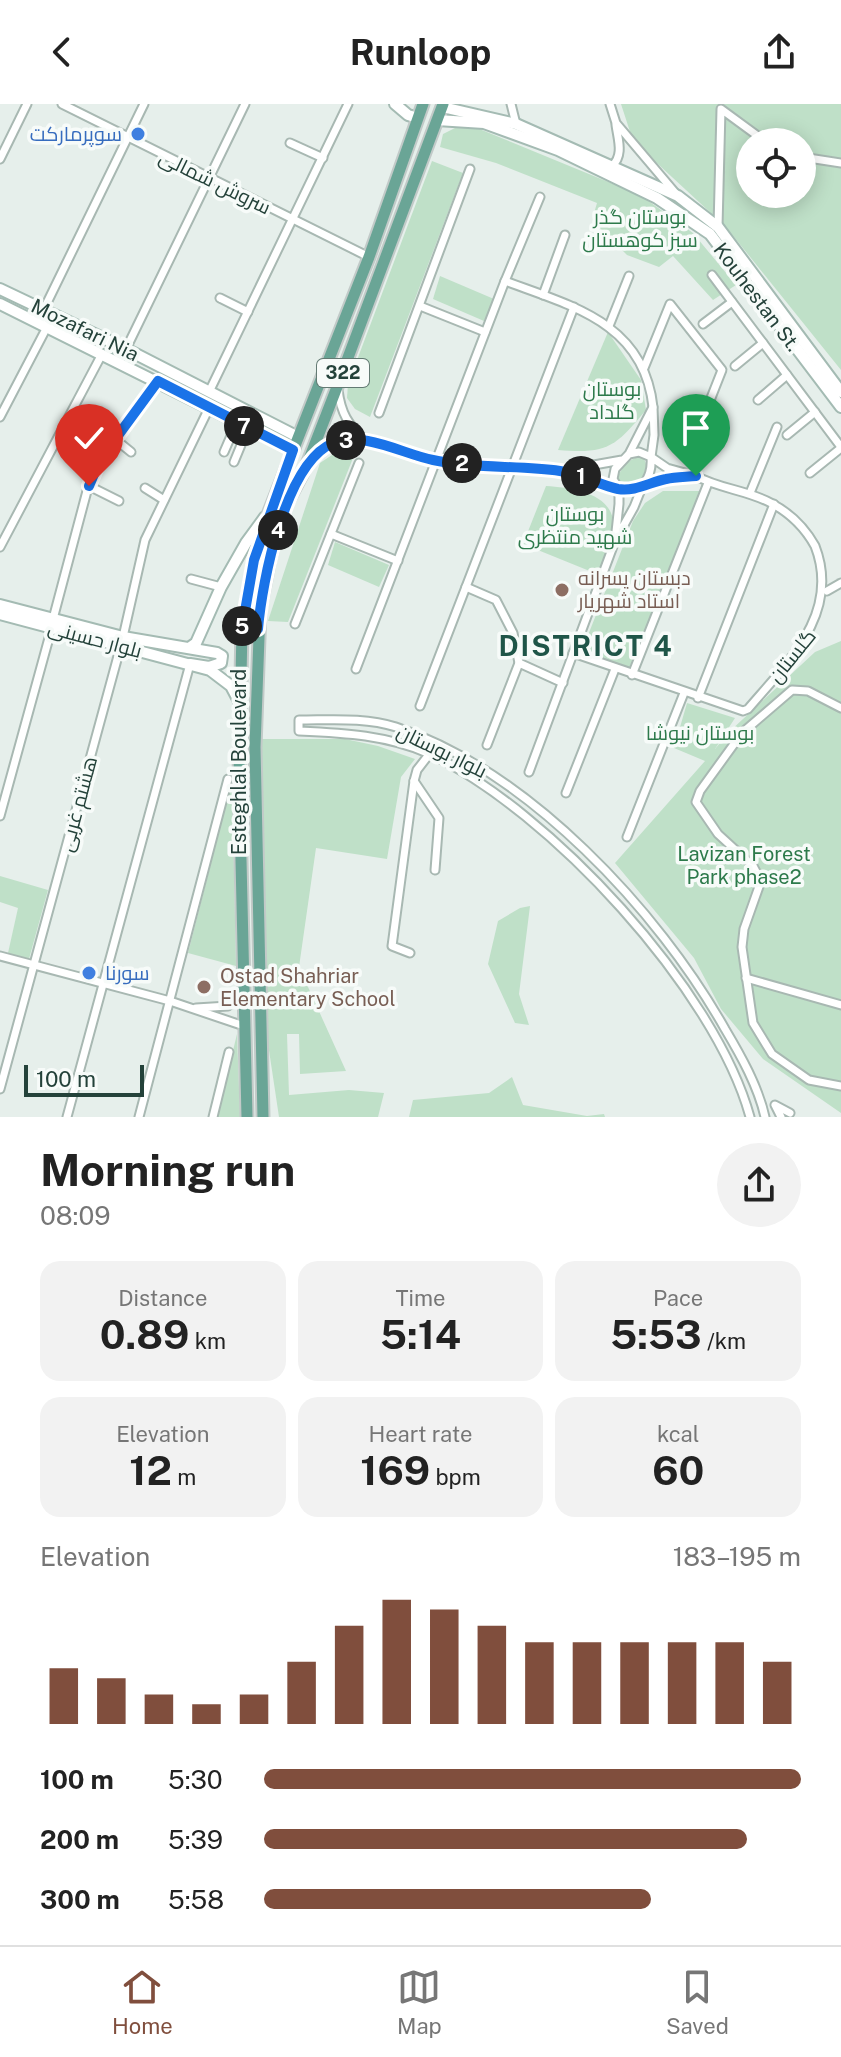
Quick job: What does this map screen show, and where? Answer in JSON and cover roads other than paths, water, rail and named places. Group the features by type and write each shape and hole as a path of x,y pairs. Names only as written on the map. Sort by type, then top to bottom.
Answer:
{"main road":[{"path":"395,104 408,115 437,120"},
{"path":"422,104 442,106"},
{"name":"Esteghlal Boulevard","path":"247,1117 239,775 242,628 254,560 269,512 369,257 422,104"},
{"name":"Esteghlal Boulevard","path":"263,1117 255,747 258,629 270,559 283,511 306,467 442,106"},
{"name":"Kouhestan St.","path":"442,106 517,129 678,196 718,227 841,392"},
{"name":"Kouhestan St.","path":"437,120 517,129 657,198 710,234 841,407"},
{"name":"Mozafari Nia","path":"0,289 298,437"},
{"name":"Mozafari Nia","path":"0,304 293,450"},
{"path":"273,440 280,435 274,425"},
{"path":"189,648 201,634 221,587 246,543 269,512"},
{"name":"بلوار حسینی","path":"0,605 52,623"},
{"name":"بلوار حسینی","path":"0,614 52,623 122,641 190,664 223,678 241,705"},
{"path":"242,628 258,629"},
{"name":"بلوار حسینی","path":"122,641 217,653 222,660 214,667 190,664"}],"street":[{"path":"0,159 27,104"},
{"name":"سروش شمالی","path":"62,104 369,257"},
{"path":"44,309 144,104"},
{"path":"126,349 245,104"},
{"path":"209,392 348,104"},
{"path":"511,104 517,129"},
{"path":"610,104 620,151 618,160 612,166"},
{"path":"720,107 748,128"},
{"path":"718,227 720,107"},
{"path":"616,123 678,196"},
{"path":"290,143 323,158"},
{"path":"816,159 841,163"},
{"path":"379,413 470,169"},
{"path":"356,669 540,197"},
{"path":"543,295 565,235"},
{"path":"712,275 841,447 810,473"},
{"path":"609,326 629,276"},
{"path":"505,281 574,307 609,326 644,368 653,407 652,466 648,479 615,541 529,772"},
{"path":"220,298 248,312"},
{"path":"703,324 732,302"},
{"path":"644,368 670,304 722,370 694,441"},
{"path":"420,306 485,332"},
{"path":"420,706 574,307"},
{"path":"0,417 47,327"},
{"path":"735,366 763,343"},
{"path":"0,547 102,354"},
{"path":"758,400 787,375"},
{"path":"0,816 89,486 100,460 158,381"},
{"path":"337,387 340,407 350,427 367,441"},
{"path":"615,541 619,489 613,479 615,469 629,454 653,407"},
{"name":"هشتم غربی","path":"0,1089 122,641 145,540 209,408"},
{"path":"787,435 815,412"},
{"path":"224,452 237,422"},
{"path":"750,493 777,427"},
{"path":"234,462 248,428"},
{"path":"115,439 131,452"},
{"path":"306,467 332,444 349,439 367,441 435,461 560,471 619,489 696,476"},
{"path":"629,454 639,452 667,468 696,476 708,483 750,493 774,504 797,522 813,542 823,563 827,591 841,583"},
{"path":"560,471 622,460"},
{"path":"295,624 359,463"},
{"path":"632,675 708,483"},
{"path":"89,486 119,501"},
{"path":"145,488 164,500"},
{"path":"573,653 698,698 774,504"},
{"path":"331,534 398,561"},
{"path":"191,579 221,587"},
{"path":"466,587 496,600 513,633 519,663 487,745"},
{"name":"گلستان","path":"698,698 743,711 748,709 809,638 822,615 827,591"},
{"path":"519,663 563,683"},
{"path":"67,1117 190,664"},
{"path":"566,793 615,669"},
{"path":"841,708 808,691 792,690 742,733 700,791 696,802 718,834 753,866 761,881 744,929 742,947 753,1023 772,1054 809,1080 841,1086"},
{"path":"627,837 684,693"},
{"name":"بلوار بوستان","path":"750,1115 722,1052 663,959 615,902 538,826 504,799 430,754 359,733 299,731 299,720 381,723 462,757 545,812 626,892 680,957 735,1046 764,1113"},
{"path":"377,737 381,723"},
{"path":"410,953 392,946 414,781 417,770 436,744"},
{"path":"139,1117 228,779"},
{"path":"414,781 439,818 435,870"},
{"path":"538,826 545,812"},
{"path":"0,956 195,1008 244,1026"},
{"path":"663,959 680,957"},
{"path":"669,968 680,957"},
{"path":"746,978 841,1005"},
{"path":"195,1008 228,1006 243,990"},
{"path":"213,1117 229,1052"},
{"path":"750,1115 764,1113 775,1105 785,1116 799,1117"}],"place":[{"name":"سوپرمارکت","path":"138,134"},
{"name":"دبستان پسرانه استاد شهريار","path":"562,590"},
{"name":"سورنا","path":"89,973"},
{"name":"Ostad Shahriar Elementary School","path":"204,987"}],"district":[{"name":"DISTRICT 4","path":"586,646"}],"park label":[{"name":"بوستان گذر سبز کوهستان","path":"640,228"},
{"name":"بوستان گلداد","path":"612,400"},
{"name":"بوستان شهید منتظری","path":"575,526"},
{"name":"بوستان نیوشا","path":"700,733"},
{"name":"Lavizan Forest Park phase2","path":"744,866"}]}
